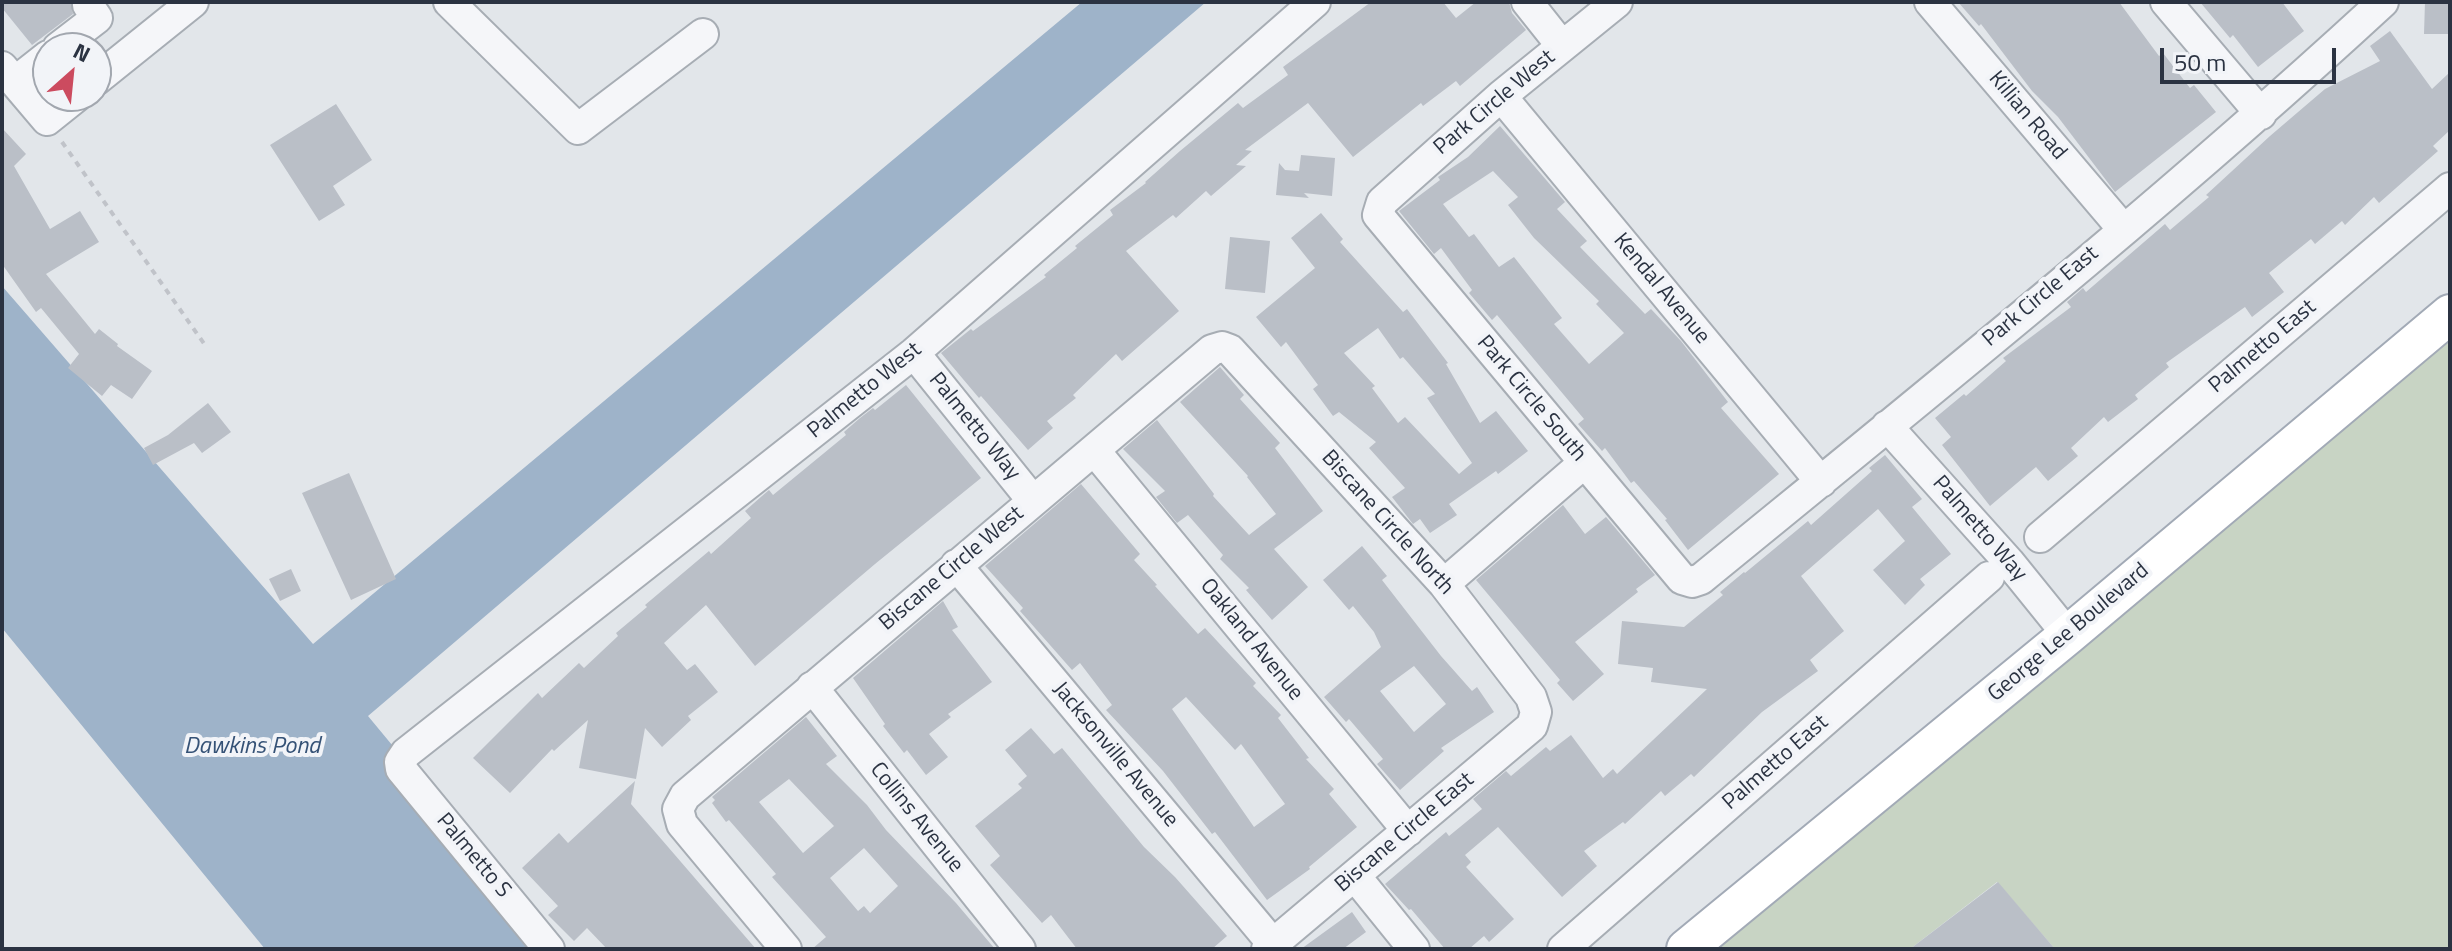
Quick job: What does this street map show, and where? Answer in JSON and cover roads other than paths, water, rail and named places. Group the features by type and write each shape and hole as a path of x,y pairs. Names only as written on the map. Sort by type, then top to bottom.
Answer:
{"main road":[{"name":"George Lee Boulevard","path":"1686,949 2068,635 2450,314"}],"street":[{"path":"112,67 193,2"},
{"path":"449,2 578,129 703,34"},
{"name":"Palmetto West","path":"400,762 406,753 914,353 1315,2"},
{"path":"1527,2 1562,46"},
{"name":"Park Circle West","path":"1378,208 1501,96 1617,2"},
{"name":"Killian Road","path":"1930,2 2123,229"},
{"path":"2166,2 2261,114"},
{"name":"Park Circle East","path":"1692,582 1701,579 1821,482 2261,114 2383,2"},
{"path":"79,32 97,18 88,5"},
{"path":"32,63 8,74 32,102"},
{"name":"Kendal Avenue","path":"1501,96 1821,482"},
{"path":"40,112 47,120 57,112"},
{"name":"Palmetto East","path":"2040,537 2450,188"},
{"name":"Park Circle South","path":"1378,208 1378,215 1584,463 1682,579 1692,582"},
{"name":"Biscane Circle West","path":"786,949 682,824 678,809 685,796 1212,350 1222,347"},
{"name":"Biscane Circle North","path":"1222,347 1230,350 1444,584 1531,697 1536,712"},
{"name":"Palmetto Way","path":"914,353 1033,501"},
{"name":"Palmetto Way","path":"1887,426 2009,562 2068,635"},
{"name":"Oakland Avenue","path":"1094,450 1408,831"},
{"path":"1444,584 1584,463"},
{"name":"Jacksonville Avenue","path":"956,565 1270,946"},
{"name":"Palmetto East","path":"1563,949 1989,577"},
{"name":"Collins Avenue","path":"812,687 1020,949"},
{"name":"Biscane Circle East","path":"1270,946 1532,726 1536,712"},
{"name":"Palmetto S","path":"400,762 401,769 549,949"},
{"path":"1355,876 1414,949"}],"water":[{"name":"Dawkins Pond","path":"1082,2 1206,2 368,716 561,949 265,949 2,628 2,286 313,644"}]}
